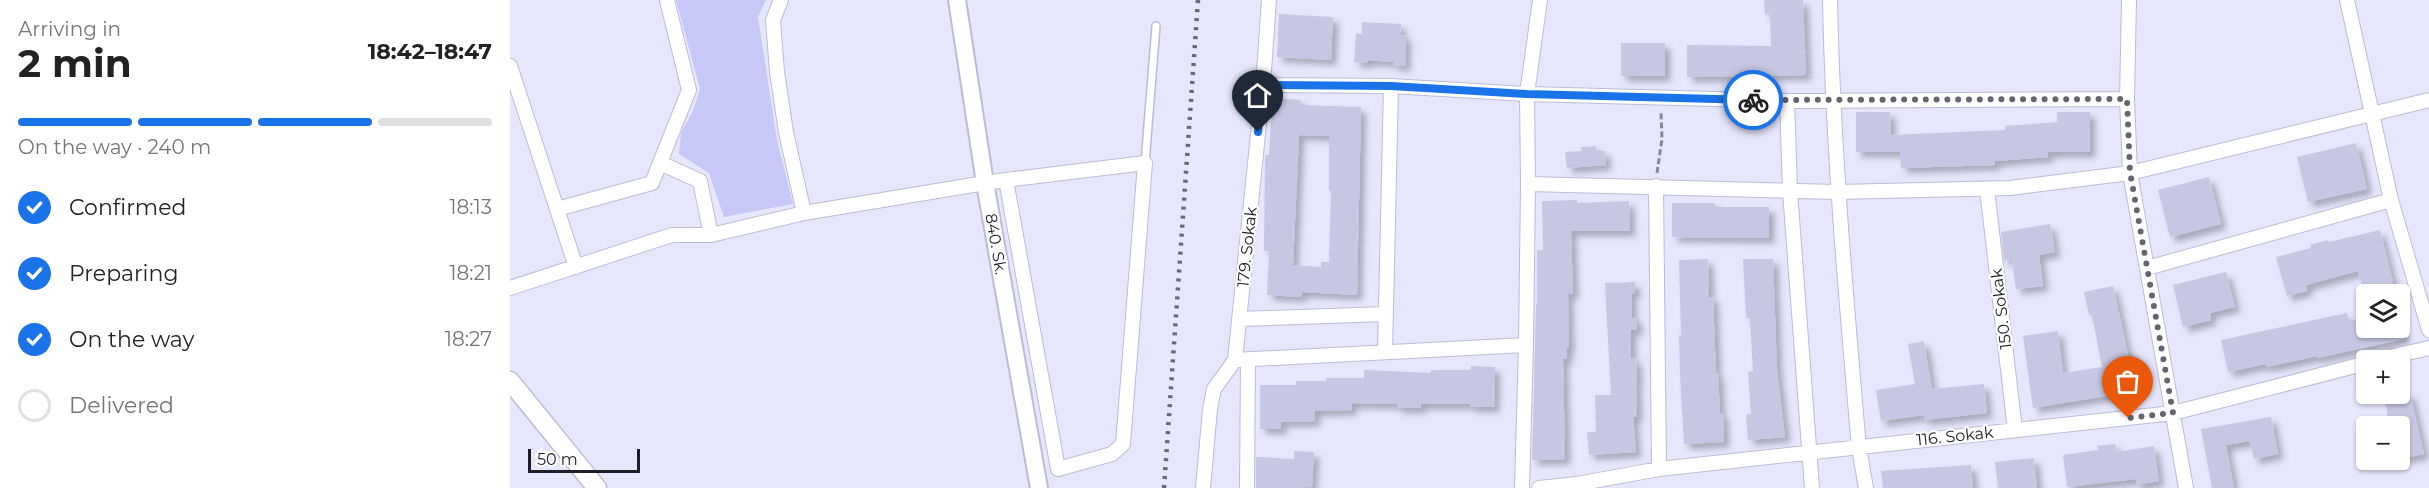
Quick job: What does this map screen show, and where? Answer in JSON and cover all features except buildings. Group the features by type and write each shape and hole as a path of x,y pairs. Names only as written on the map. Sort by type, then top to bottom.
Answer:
{"main road":[{"path":"510,381 597,488"}],"street":[{"path":"557,209 652,183 689,90 667,0"},
{"path":"781,0 773,20 777,72 786,132 804,213"},
{"name":"840. Sk.","path":"957,0 985,183 1039,488"},
{"name":"179. Sokak","path":"1247,488 1239,318 1263,85 1269,0"},
{"path":"1522,488 1527,345 1527,94 1540,0"},
{"path":"1830,0 1837,192 1859,448 1866,488"},
{"path":"2129,0 2127,99 2130,172 2186,488"},
{"path":"2347,0 2391,200 2429,330"},
{"path":"510,66 576,267"},
{"path":"1263,85 1391,86 1527,94 1787,101 2127,99"},
{"path":"1385,352 1391,86"},
{"path":"1528,184 1837,192 2010,188 2130,172 2429,100"},
{"path":"1787,101 1790,190 1812,488"},
{"path":"660,163 700,181 711,235"},
{"path":"510,288 672,235 711,235 804,213 985,183 1006,180 1145,163 1123,444 1112,454 1059,470 1006,180"},
{"path":"1656,186 1659,469"},
{"name":"150. Sokak","path":"1987,189 2015,430"},
{"path":"2147,268 2391,200"},
{"path":"1239,318 1386,314"},
{"path":"1203,488 1214,389 1242,360 1527,345"},
{"path":"2410,352 2429,348"},
{"name":"116. Sokak","path":"1539,488 1577,486 1659,469 2173,413 2356,366"}],"lane":[{"path":"1145,163 1156,26"}],"path":[{"path":"1656,186 1662,139 1660,97"}],"shaded area":[{"path":"676,0 766,0 758,17 777,140 793,204 724,217 709,173 679,154 681,133 693,111 700,89"}],"railway":[{"path":"1164,488 1198,0"}],"way so far":[{"path":"1753,100 2127,99 2130,172 2173,413 2128,418"}],"route":[{"path":"1258,132 1263,85 1391,86 1527,94 1753,100"}]}
